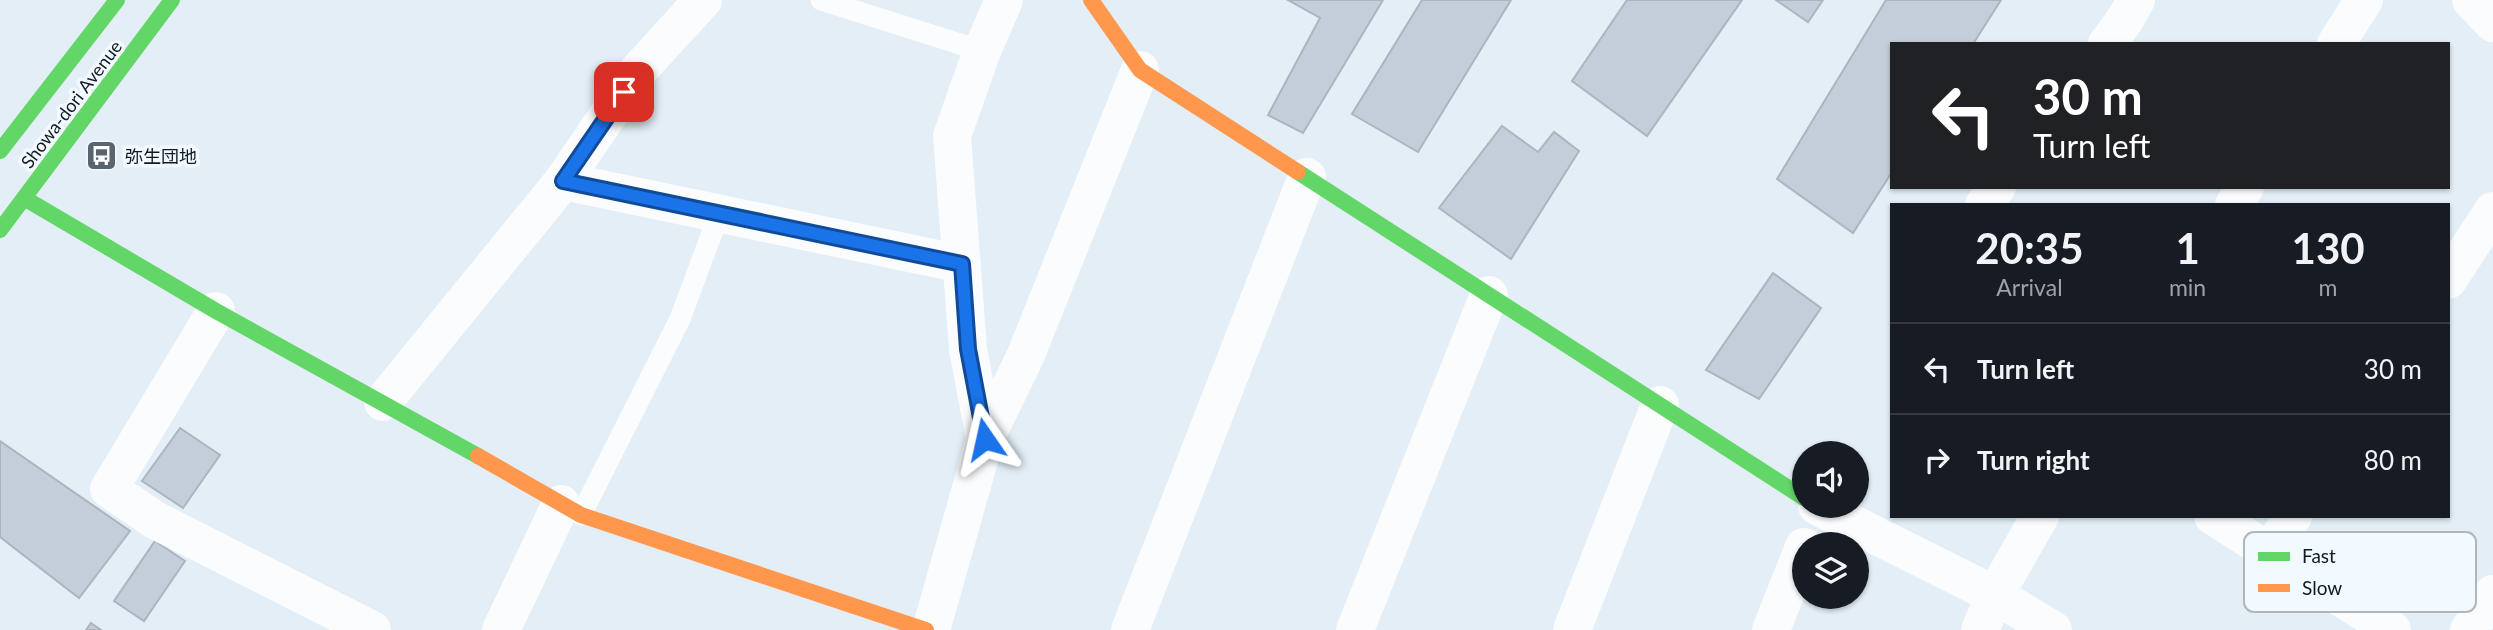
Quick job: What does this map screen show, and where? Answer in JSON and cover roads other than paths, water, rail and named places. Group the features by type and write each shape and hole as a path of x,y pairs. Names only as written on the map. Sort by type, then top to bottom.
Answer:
{"street":[{"name":"Showa-dori Avenue","path":"0,151 117,0"},
{"name":"Showa-dori Avenue","path":"0,230 173,0"},
{"path":"383,402 563,181 639,69 703,0"},
{"path":"985,439 968,349 952,136 982,51 1004,0"},
{"path":"2108,42 2136,0"},
{"path":"2337,42 2364,0"},
{"path":"2471,0 2493,23"},
{"path":"1098,3 1140,70 1792,490"},
{"path":"24,198 216,311 383,402 571,510 928,630 985,439 1025,357 1140,70"},
{"path":"1130,630 1307,177"},
{"path":"563,181 962,264"},
{"path":"2450,277 2493,211"},
{"path":"1355,630 1489,295"},
{"path":"216,311 109,489 155,520 372,630"},
{"path":"1572,630 1660,405"},
{"path":"501,630 571,510"},
{"path":"1842,518 1995,595 2053,630"},
{"path":"1980,630 1995,595 2039,518"},
{"path":"2216,518 2244,536"},
{"path":"1771,630 1792,578"},
{"path":"2469,630 2493,594"},
{"path":"2364,612 2392,630"}],"lane":[{"path":"821,0 982,51"},
{"path":"571,510 680,318 719,214"}],"place":[{"name":"弥生団地","path":"102,156"}]}
